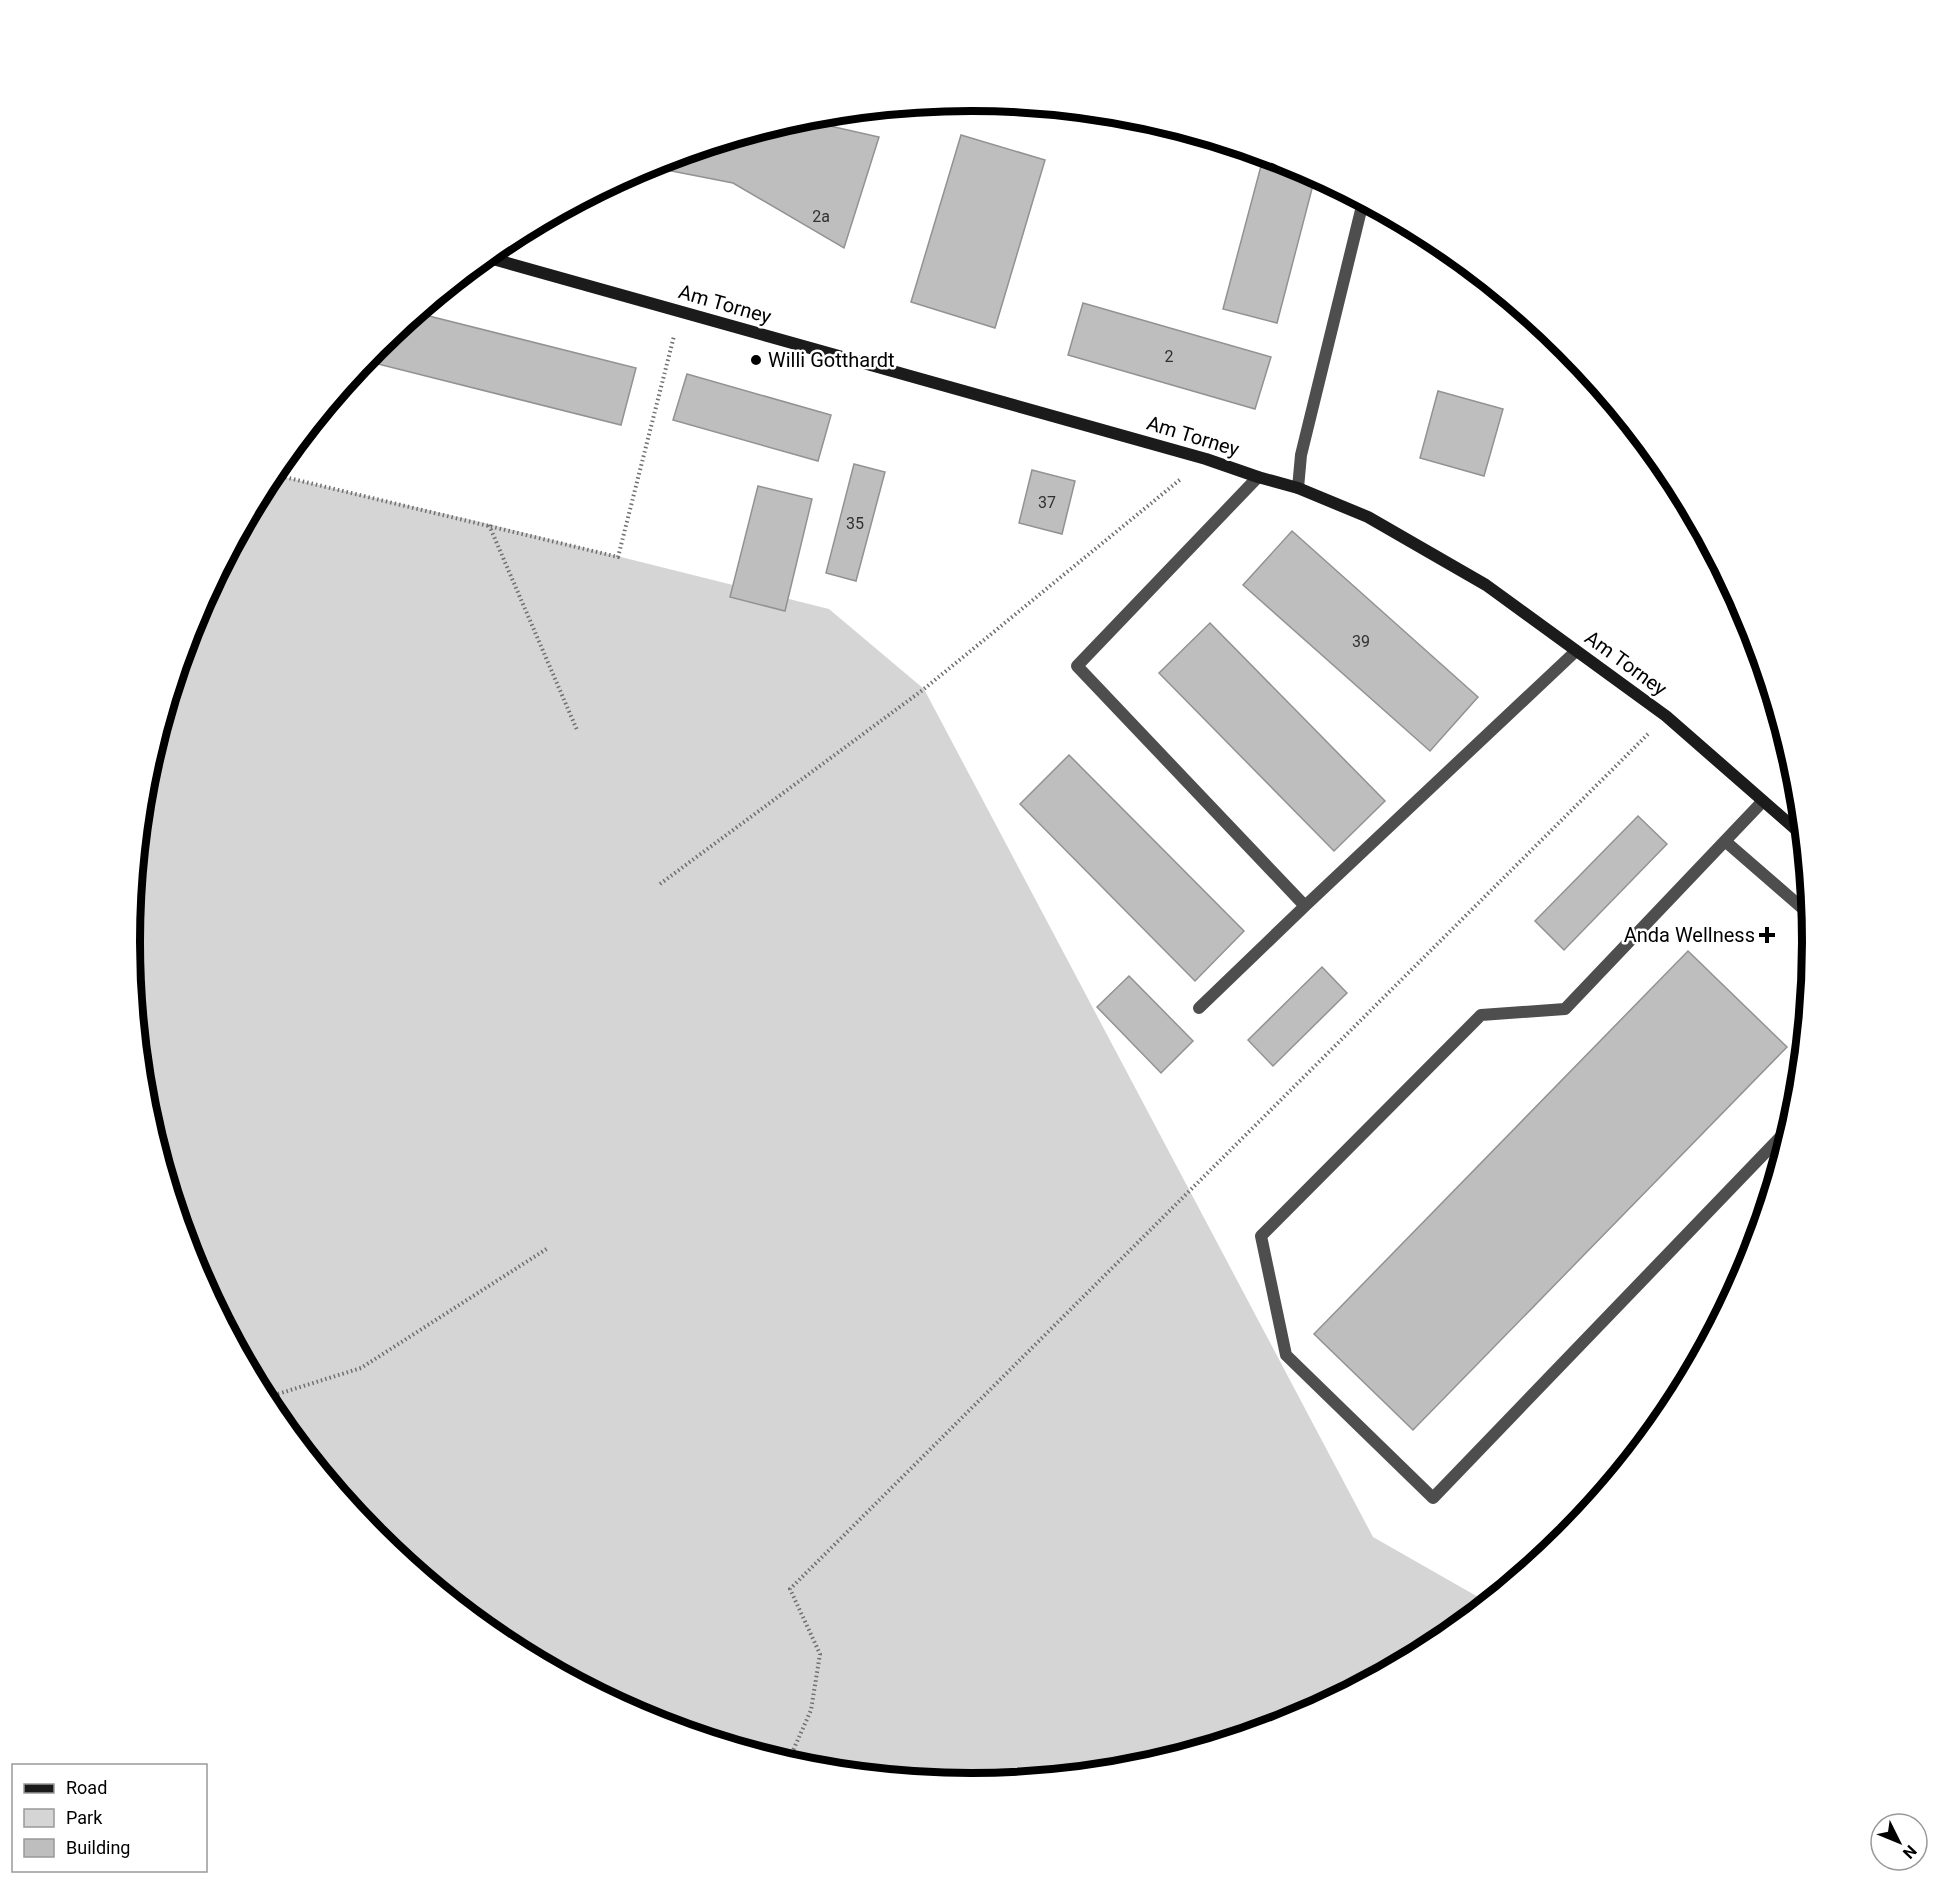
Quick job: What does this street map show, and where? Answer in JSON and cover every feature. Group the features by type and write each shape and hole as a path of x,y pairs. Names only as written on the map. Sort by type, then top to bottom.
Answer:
{"street":[{"name":"Am Torney","path":"498,259 1206,459 1298,488 1368,517 1486,585 1666,716 1793,827"}],"lane":[{"path":"1298,488 1301,455 1361,209"},
{"path":"1258,477 1077,666 1305,906"},
{"path":"1199,1008 1576,651"},
{"path":"1763,801 1565,1009 1481,1015 1261,1236 1286,1355 1433,1498 1777,1139"},
{"path":"1725,841 1801,907"}],"path":[{"path":"283,476 489,524 618,557 680,312"},
{"path":"660,884 924,689 1206,459"},
{"path":"489,524 577,730"},
{"path":"792,1753 811,1710 820,1654 790,1589 1666,716"},
{"path":"274,1395 361,1368 548,1248"}],"green space":[{"path":"282,477 489,524 829,609 924,689 1373,1537 1480,1598 1432,1633 1386,1662 1289,1710 1238,1729 1186,1745 1079,1766 970,1773 862,1766 808,1757 755,1745 652,1710 555,1662 509,1633 423,1567 383,1530 311,1448 280,1404 225,1310 184,1209 168,1157 155,1104 141,996 141,888 155,780 168,727 203,624 225,574 251,526"}],"building":[{"path":"823,124 879,137 844,248 733,183 664,170 755,139"},
{"path":"961,135 1045,160 995,328 911,302"},
{"path":"1261,166 1288,174 1313,185 1277,323 1223,309"},
{"path":"1083,303 1271,357 1255,409 1068,355"},
{"path":"425,315 636,368 621,425 378,364 383,354"},
{"path":"687,374 831,415 818,461 673,420"},
{"path":"1438,391 1503,409 1484,476 1420,458"},
{"path":"854,464 885,472 856,581 826,573"},
{"path":"1032,470 1075,481 1062,534 1019,523"},
{"path":"758,486 812,499 785,611 730,597"},
{"path":"1292,531 1478,697 1430,751 1243,585"},
{"path":"1210,623 1385,801 1334,851 1159,673"},
{"path":"1069,755 1244,931 1195,981 1020,804"},
{"path":"1638,816 1667,844 1564,950 1535,921"},
{"path":"1688,951 1787,1047 1413,1430 1314,1334"},
{"path":"1322,967 1347,993 1273,1066 1248,1040"},
{"path":"1129,976 1193,1041 1161,1073 1097,1007"}],"place":[{"name":"Willi Gotthardt","path":"756,360"},
{"name":"Anda Wellness","path":"1767,935"}]}
